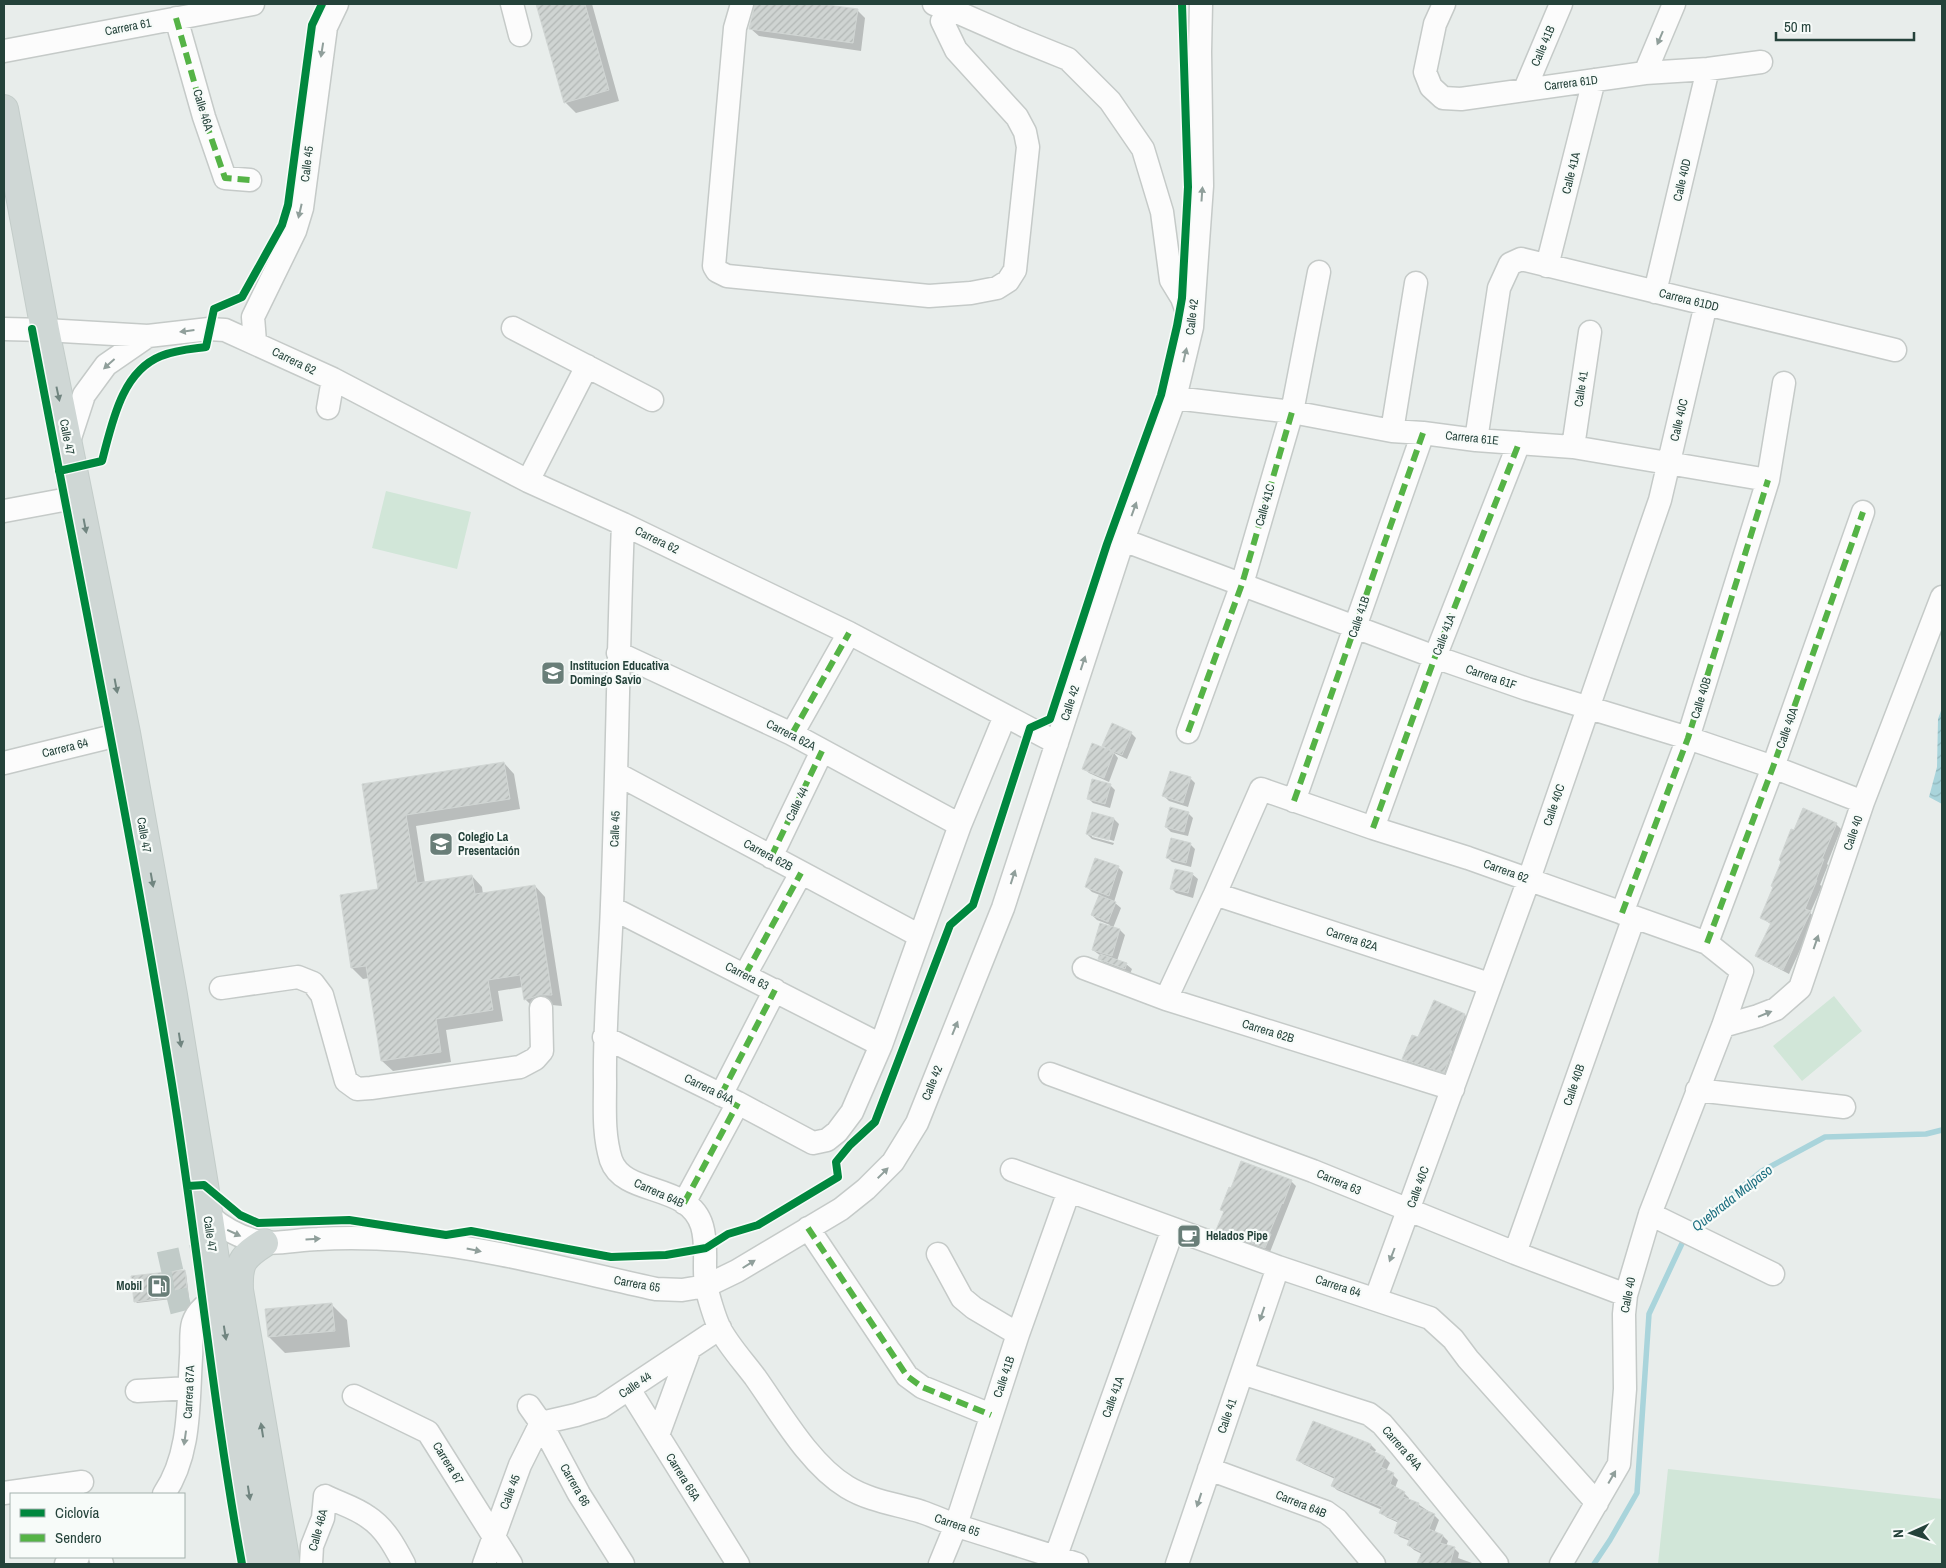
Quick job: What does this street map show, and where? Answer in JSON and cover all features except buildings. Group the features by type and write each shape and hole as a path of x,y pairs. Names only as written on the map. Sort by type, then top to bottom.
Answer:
{"main road":[{"name":"Calle 47","path":"6,133 126,733 173,995 260,1564"},
{"path":"264,1243 249,1254 240,1264 239,1290 286,1564"}],"street":[{"name":"Carrera 61","path":"4,51 176,18 226,6 253,4"},
{"name":"Calle 45","path":"253,317 298,223 302,208 326,27 336,4"},
{"path":"512,4 520,35"},
{"path":"742,4 735,28 714,266 717,271 727,276 929,296 980,292 997,288 1008,281 1015,270 1028,147 1025,132 1017,117 956,50 942,21 942,6 1068,59 1110,101 1143,149 1162,212 1171,280 1182,298 1192,327"},
{"name":"Calle 42","path":"706,1286 737,1271 841,1209 866,1189 893,1162 916,1123 1003,908 1057,743 1088,617 1123,540 1176,398 1192,327 1202,186 1201,4"},
{"name":"Carrera 61D","path":"1444,4 1435,24 1424,72 1431,87 1443,98 1461,99 1645,73 1708,69 1761,62"},
{"name":"Calle 41B","path":"1525,89 1561,4"},
{"path":"1645,73 1674,4"},
{"name":"Calle 46A","path":"176,18 204,117 225,178 250,180"},
{"name":"Calle 40D","path":"1655,292 1708,69"},
{"name":"Calle 41A","path":"1547,266 1594,80"},
{"name":"Carrera 61DD","path":"1476,440 1499,288 1510,264 1521,259 1895,350"},
{"name":"Calle 41C","path":"1188,732 1242,584 1292,412 1319,272"},
{"path":"1392,431 1416,283"},
{"name":"Calle 40C","path":"1376,1298 1453,1089 1489,984 1529,879 1660,500 1706,304"},
{"path":"4,329 148,336 209,329 225,330 255,342 253,317 225,330"},
{"path":"513,328 652,400"},
{"name":"Calle 41","path":"1573,447 1590,332"},
{"path":"68,444 84,396 106,365 148,336"},
{"name":"Carrera 62","path":"255,342 333,379 528,481 623,524 848,633 1057,743"},
{"path":"528,481 587,366"},
{"path":"328,408 333,379"},
{"path":"1768,480 1784,383"},
{"name":"Carrera 61E","path":"1176,398 1292,412 1392,431 1476,440 1573,447 1768,480"},
{"name":"Calle 41B","path":"1294,801 1423,433"},
{"name":"Calle 41A","path":"1373,828 1435,657 1519,443"},
{"name":"Calle 40B","path":"1514,1254 1688,738 1768,480"},
{"path":"4,511 79,497"},
{"name":"Calle 40A","path":"1707,943 1773,768 1863,512"},
{"name":"Calle 45","path":"605,1134 604,1037 612,908 623,524"},
{"name":"Carrera 61F","path":"1123,540 1435,657 1527,689 1688,738 1863,802"},
{"name":"Calle 40","path":"1722,1026 1776,1009 1800,988 1863,802 1942,597"},
{"path":"792,734 848,633"},
{"name":"Carrera 62A","path":"618,653 792,734 960,825"},
{"path":"881,1045 960,825 1005,716"},
{"name":"Carrera 64","path":"4,764 126,733"},
{"name":"Calle 44","path":"771,857 822,751"},
{"name":"Carrera 62B","path":"616,774 920,936"},
{"name":"Carrera 62","path":"1215,894 1261,790 1468,858 1707,943 1742,971"},
{"path":"745,975 801,873"},
{"path":"1166,999 1215,894"},
{"name":"Carrera 62A","path":"1215,894 1489,984"},
{"name":"Carrera 63","path":"612,908 881,1045"},
{"name":"Carrera 62B","path":"1084,968 1166,999 1453,1089"},
{"name":"Calle 40","path":"1561,1564 1619,1464 1626,1388 1624,1314 1626,1295 1658,1218 1698,1090 1742,971"},
{"path":"221,988 298,977 313,983 322,995 346,1081 357,1089 520,1067 535,1060 542,1052 540,1008"},
{"path":"684,1202 775,990"},
{"name":"Carrera 64A","path":"604,1037 813,1143 827,1140 837,1132 852,1112 881,1045"},
{"name":"Carrera 63","path":"1050,1074 1313,1171 1514,1254 1626,1295"},
{"path":"1698,1090 1844,1107"},
{"name":"Carrera 64B","path":"605,1134 612,1164 620,1174 633,1183 652,1188 684,1202 694,1211 702,1225 706,1248 706,1286"},
{"name":"Carrera 64","path":"1012,1170 1278,1267 1376,1298 1430,1318 1453,1339 1468,1359 1597,1503"},
{"name":"Calle 41B","path":"940,1564 956,1525 1018,1334 1069,1191"},
{"name":"Carrera 65","path":"208,1215 227,1230 249,1240 264,1243 319,1238 403,1240 456,1246 656,1289 682,1290 706,1286 720,1328 797,1436 819,1462 842,1484 857,1493 876,1500 922,1512 1054,1560 1077,1564"},
{"path":"1658,1218 1773,1274"},
{"path":"808,1228 907,1376 922,1387 991,1415"},
{"name":"Calle 41A","path":"1054,1560 1173,1229"},
{"path":"938,1254 962,1298 974,1308 1018,1334"},
{"name":"Calle 41","path":"1178,1564 1278,1267"},
{"name":"Carrera 67A","path":"165,1493 183,1455 190,1388 193,1322 204,1305 219,1296"},
{"name":"Calle 44","path":"535,1414 576,1415 601,1407 720,1328"},
{"path":"658,1435 690,1348"},
{"name":"Carrera 64A","path":"1242,1373 1347,1406 1368,1414 1375,1419 1400,1444 1498,1564"},
{"path":"137,1391 190,1388"},
{"name":"Carrera 65A","path":"629,1389 738,1564"},
{"name":"Carrera 67","path":"354,1396 428,1432 511,1564"},
{"name":"Calle 45","path":"484,1564 520,1465 535,1414"},
{"name":"Carrera 66","path":"535,1414 579,1494 623,1564"},
{"name":"Carrera 64B","path":"1209,1469 1326,1512 1337,1520 1374,1564"},
{"path":"4,1493 82,1482"},
{"name":"Calle 46A","path":"311,1564 312,1546 323,1518 325,1496 367,1516 378,1525 393,1544 404,1564"}],"green space":[{"path":"386,491 471,512 457,569 372,548"},
{"path":"1834,996 1862,1031 1802,1081 1773,1046"},
{"path":"1668,1469 1942,1499 1942,1564 1658,1564"}],"water":[{"path":"1942,708 1942,804 1929,797 1937,767 1938,719"}],"waterway":[{"name":"Quebrada Malpaso","path":"1692,1228 1762,1171 1825,1137 1926,1134 1942,1130"},
{"name":"Quebrada Malpaso","path":"1594,1564 1637,1493 1649,1314 1685,1237"}],"tunnel":[{"path":"213,1251 159,1263 166,1304 218,1291"}],"marked path":[{"path":"176,18 204,117 225,178 250,180"},
{"path":"1188,732 1242,584 1292,412"},
{"path":"1294,801 1423,433"},
{"path":"1373,828 1435,657 1519,443"},
{"path":"1622,913 1688,738 1768,480"},
{"path":"1707,943 1773,767 1863,512"},
{"path":"792,734 849,633"},
{"path":"771,857 822,751"},
{"path":"745,975 801,873"},
{"path":"721,1095 775,990"},
{"path":"684,1203 738,1103"},
{"path":"808,1228 907,1376 922,1387 991,1415"}],"cycle path":[{"path":"59,471 102,461 120,401 127,386 136,374 147,364 166,354 206,347 214,309 242,297 282,225 288,205 312,25 322,4"},
{"path":"188,1186 204,1185 240,1215 258,1223 349,1220 446,1235 471,1231 611,1257 666,1255 706,1248 728,1234 758,1225 838,1177 836,1162 850,1145 875,1122 950,925 973,905 1030,728 1050,719 1107,544 1161,395 1182,298 1188,187 1182,4"},
{"path":"32,329 155,979 180,1134 222,1441 242,1564"}],"place":[{"name":"Institucion Educativa Domingo Savio","path":"553,673"},
{"name":"Colegio La Presentación","path":"441,844"},
{"name":"Helados Pipe","path":"1189,1236"},
{"name":"Mobil","path":"159,1286"}]}
